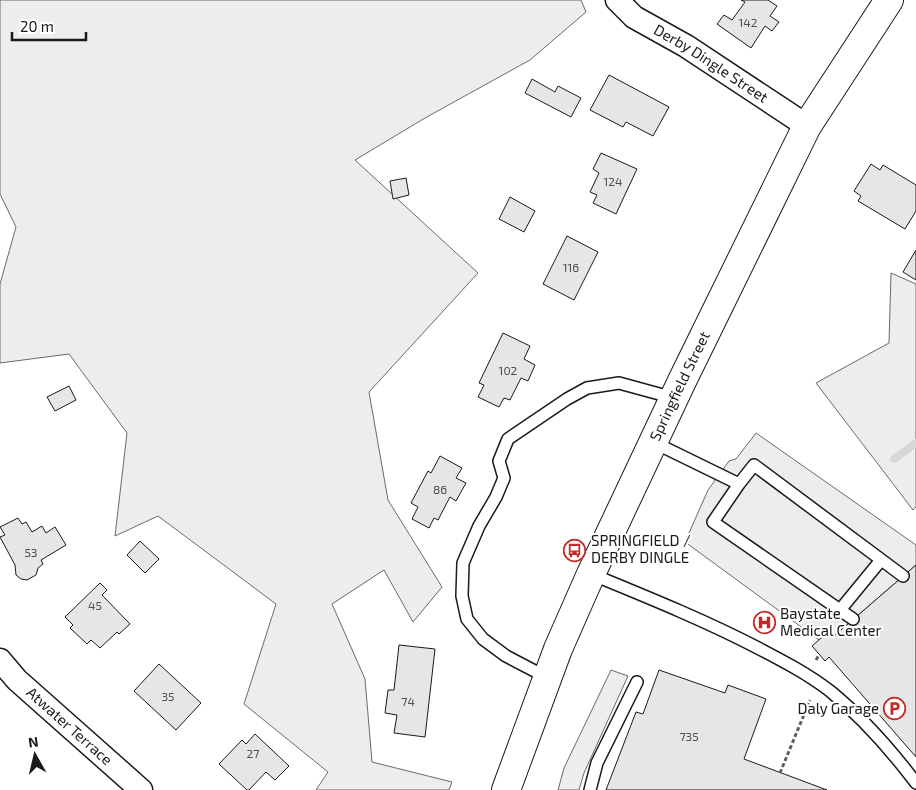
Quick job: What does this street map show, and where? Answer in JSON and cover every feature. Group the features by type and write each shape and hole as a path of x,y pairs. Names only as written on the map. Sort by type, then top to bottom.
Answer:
{"main road":[{"name":"Springfield Street","path":"506,790 548,678 591,574 674,398 807,126 889,0"}],"street":[{"name":"Derby Dingle Street","path":"617,0 634,17 686,46 807,126"},
{"name":"Atwater Terrace","path":"0,660 17,680 140,790"}],"lane":[{"path":"548,678 506,656 483,639 467,619 462,596 463,563 479,526 496,497 504,478 499,461 508,439 567,399 587,388 619,383 674,398"},
{"path":"653,442 739,484"},
{"path":"853,619 713,522 754,465 902,576"},
{"path":"840,610 881,560"},
{"path":"591,574 744,640 802,672 829,691 856,714 881,740 916,783"},
{"path":"590,790 597,764 637,682"}],"path":[{"path":"816,660 819,655"},
{"path":"780,773 810,700"}],"shaded area":[{"path":"0,0 581,0 586,12 530,60 425,118 355,160 478,273 369,392 388,500 442,587 413,622 384,570 332,604 365,679 372,762 452,782 449,790 316,790 328,772 244,704 276,604 158,516 115,536 127,433 69,354 0,363 0,284 16,227 0,194"},
{"path":"891,273 916,284 916,507 913,510 816,383 889,343"},
{"path":"756,433 916,545 916,565 834,636 819,640 685,542 708,490 729,461 736,459"},
{"path":"611,670 628,676 584,773 579,790 558,790 564,768"}],"building":[{"path":"741,0 768,0 777,6 770,16 779,22 772,31 765,26 751,48 717,24 724,15 732,20 745,2"},
{"path":"609,75 669,107 653,136 626,122 623,127 590,110"},
{"path":"532,79 555,92 558,86 581,98 571,117 525,93"},
{"path":"601,153 637,169 616,214 593,203 597,195 590,192 599,173 593,169"},
{"path":"871,164 880,170 883,165 916,185 916,211 905,229 858,201 861,196 854,191"},
{"path":"406,178 409,195 393,199 390,181"},
{"path":"510,197 535,211 524,232 499,219"},
{"path":"567,236 598,252 574,300 543,284"},
{"path":"916,250 916,280 903,272"},
{"path":"503,333 530,346 524,359 535,365 528,381 521,378 510,400 504,398 499,407 478,397 484,385 479,383"},
{"path":"69,386 76,400 55,411 47,397"},
{"path":"440,456 462,468 456,478 466,483 456,501 450,497 438,520 434,518 429,528 412,519 418,507 411,503 428,471 431,473"},
{"path":"18,518 22,524 26,522 32,532 42,526 46,533 55,527 66,545 41,560 43,564 38,568 36,575 27,580 21,579 16,575 15,565 0,537 5,535 0,527"},
{"path":"140,541 159,559 145,573 127,555"},
{"name":"Daly Garage","path":"916,565 916,757 829,657 825,661 812,646 829,631 834,636"},
{"path":"100,583 107,590 102,595 130,624 119,634 117,632 100,648 91,640 87,644 70,628 73,625 65,617"},
{"path":"399,645 435,649 425,737 394,733 397,715 385,713 388,690 394,690"},
{"path":"159,664 201,703 176,730 134,691"},
{"path":"659,670 725,693 728,685 766,699 744,759 827,790 606,790 636,712 643,714"},
{"path":"255,734 289,766 275,780 266,772 247,790 219,764 242,740 246,744"}],"waterway":[{"path":"894,459 916,443"}],"place":[{"name":"SPRINGFIELD / DERBY DINGLE","path":"575,550"},
{"name":"Baystate Medical Center","path":"764,623"},
{"name":"Daly Garage","path":"895,709"}]}
